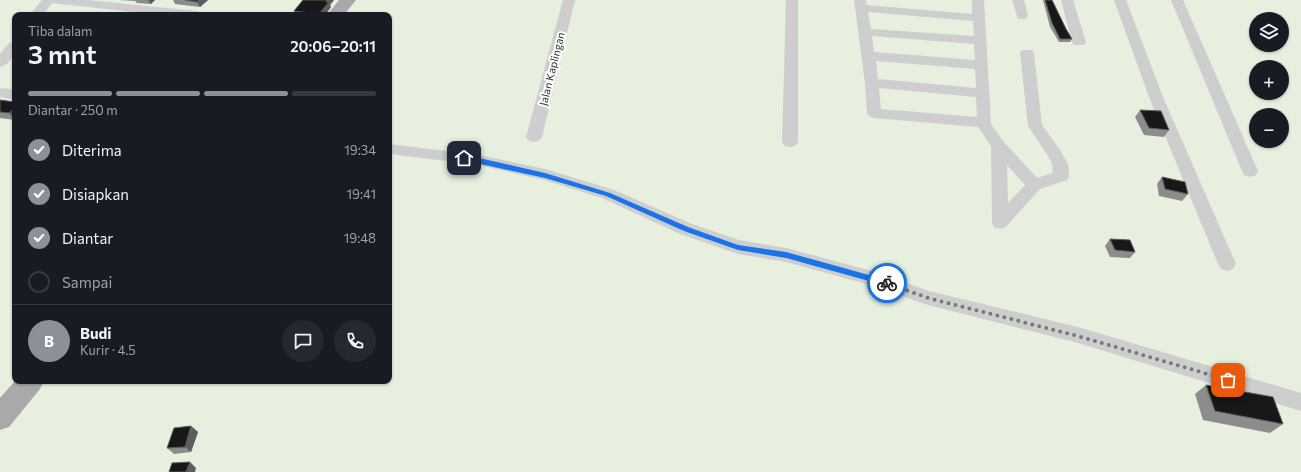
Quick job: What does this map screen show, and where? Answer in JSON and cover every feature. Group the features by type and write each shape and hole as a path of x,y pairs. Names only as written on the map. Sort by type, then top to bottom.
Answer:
{"main road":[{"path":"338,12 348,0"},
{"path":"0,418 28,384"}],"street":[{"path":"38,12 48,0"},
{"path":"53,0 167,12"},
{"name":"Jalan Kaplingan","path":"534,137 569,0"},
{"path":"790,142 792,0"},
{"path":"937,0 939,15"},
{"path":"978,0 984,123 982,122"},
{"path":"1018,0 1022,16"},
{"path":"1067,0 1079,42"},
{"path":"1120,0 1159,104 1227,264"},
{"path":"1176,0 1250,171"},
{"path":"978,18 939,15 861,4 872,83 874,113 982,122 999,146 1034,185"},
{"path":"864,32 980,40"},
{"path":"0,46 12,45"},
{"path":"0,63 12,49"},
{"path":"999,146 1000,223 1034,185 1061,176 1060,164 1055,154 1035,126 1027,53"},
{"path":"868,56 982,65"},
{"path":"872,83 982,93"},
{"path":"392,148 479,160 545,175 608,194 686,229 738,247 786,255 872,278 928,298 1078,336 1301,402"}],"green space":[{"path":"0,0 1301,0 1301,472 0,472"}],"building":[{"path":"185,0 199,0 197,2"},
{"path":"303,0 327,0 326,2 329,2 321,12 294,11"},
{"path":"1045,0 1052,0 1072,39 1060,39 1052,23"},
{"path":"0,100 12,102 12,110 9,113 0,112"},
{"path":"1140,110 1161,111 1169,130 1149,128"},
{"path":"1162,177 1185,182 1188,194 1165,189"},
{"path":"1110,239 1130,240 1135,252 1115,250"},
{"path":"1206,385 1273,397 1283,424 1215,411"},
{"path":"191,426 185,447 167,448 174,428"},
{"path":"190,462 186,472 169,472 172,463"}],"way so far":[{"path":"887,283 928,298 1078,336 1228,380"}],"route":[{"path":"464,158 545,175 608,194 686,229 738,247 786,255 887,283"}]}
